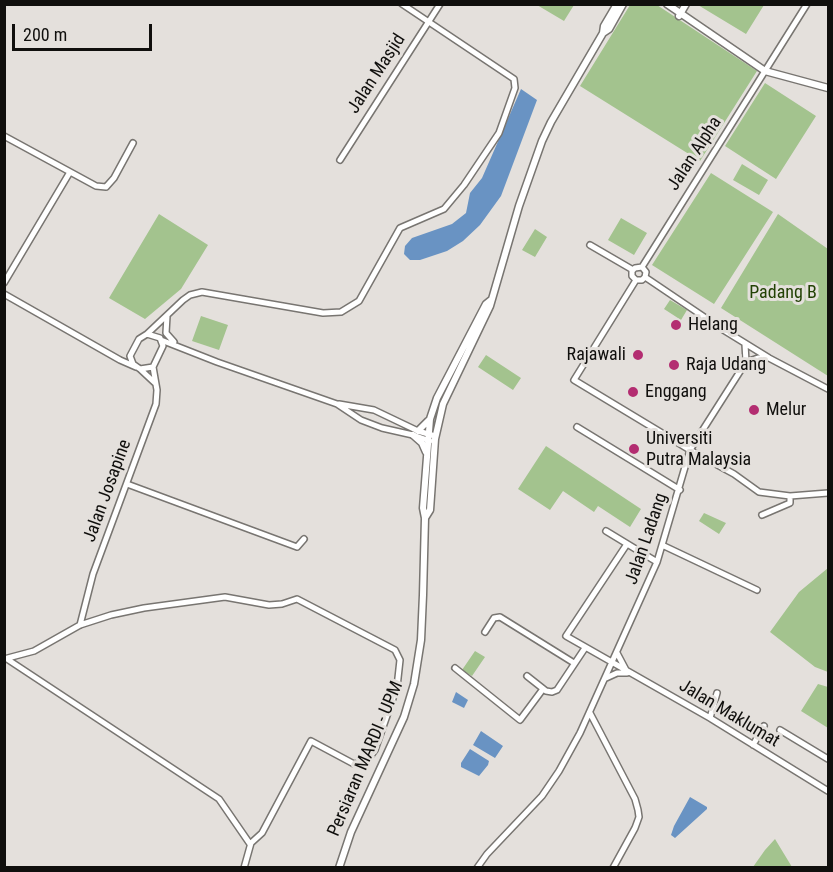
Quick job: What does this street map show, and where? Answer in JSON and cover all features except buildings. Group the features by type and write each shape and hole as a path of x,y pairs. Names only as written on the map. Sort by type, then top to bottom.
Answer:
{"street":[{"path":"156,384 133,364 130,356 133,348 139,339 190,295 202,292 323,314 341,312 355,304 369,284 398,231 444,209 489,149 499,133 516,84 514,79 402,4"},
{"name":"Jalan Masjid","path":"340,160 440,4"},
{"path":"603,33 604,26 617,4"},
{"path":"603,33 609,29 623,4"},
{"path":"660,4 765,71 828,88"},
{"path":"667,4 682,16"},
{"path":"682,16 686,4"},
{"name":"Jalan Alpha","path":"642,267 807,4"},
{"name":"Persiaran MARDI - UPM","path":"339,867 351,832 404,717 414,684 421,640 425,518 423,508 427,452 443,404 490,306 542,141 603,33"},
{"path":"5,136 96,186 106,187 114,178 133,143"},
{"path":"4,283 70,172"},
{"path":"590,245 633,270"},
{"path":"642,267 645,270 645,277 642,280 636,280 632,276 633,270 642,267"},
{"path":"645,277 745,344 828,389"},
{"path":"636,280 574,380 734,474 759,492 790,496 828,493"},
{"path":"4,294 138,368 153,367 162,351 161,327 167,315"},
{"name":"Persiaran MARDI - UPM","path":"425,518 430,510 432,438 430,419 436,398 486,304 491,300"},
{"path":"167,315 168,338 189,351"},
{"path":"147,334 337,404 365,408 388,415 415,433 427,452"},
{"path":"745,344 746,362 758,358 769,358"},
{"path":"162,351 175,345"},
{"path":"106,351 120,356 133,348"},
{"name":"Jalan Ladang","path":"477,867 546,790 568,755 590,713 657,562 690,450 746,362"},
{"name":"Jalan Josapine","path":"80,625 93,574 156,404 153,367"},
{"path":"337,404 361,420 382,428 432,438"},
{"path":"361,420 365,408"},
{"path":"415,433 430,419"},
{"path":"577,427 680,490"},
{"path":"127,483 297,547 304,540"},
{"path":"762,515 790,503 790,496"},
{"path":"606,531 657,562"},
{"path":"527,676 543,689 552,692 557,690 585,648 566,636 627,544"},
{"path":"662,544 757,590"},
{"path":"6,659 34,651 80,625 111,615 213,597 269,605 297,599 395,650 400,660 397,687 375,750 367,760 354,764 311,741 262,833 253,842 244,867"},
{"path":"485,632 494,618 500,617 574,663"},
{"name":"Jalan Maklumat","path":"585,648 710,718 828,791"},
{"path":"617,653 629,674"},
{"path":"6,659 219,799 253,842"},
{"path":"455,668 520,720 543,689"},
{"path":"606,678 617,673 629,674"},
{"path":"710,718 717,693"},
{"path":"590,713 638,810 639,817 635,828 613,867"},
{"path":"753,745 764,726"},
{"path":"780,730 828,759"}],"green space":[{"path":"574,4 564,21 537,5"},
{"path":"630,5 657,5 757,71 700,161 580,86"},
{"path":"698,5 764,5 746,34"},
{"path":"765,83 816,116 776,179 725,146"},
{"path":"742,164 768,180 759,195 733,180"},
{"path":"711,173 773,212 714,304 652,265"},
{"path":"159,214 208,245 181,289 145,319 109,298"},
{"name":"Padang B","path":"778,214 828,249 828,376 721,308"},
{"path":"621,218 647,233 634,255 608,240"},
{"path":"535,229 547,237 535,257 522,250"},
{"path":"670,300 687,310 681,320 664,309"},
{"path":"201,316 228,325 219,350 192,341"},
{"path":"486,355 521,378 513,390 478,367"},
{"path":"546,446 641,509 630,527 598,506 594,512 563,491 550,510 518,489"},
{"path":"704,513 726,523 719,534 699,521"},
{"path":"828,568 828,672 815,667 770,632 799,592"},
{"path":"475,651 485,657 472,676 462,670"},
{"path":"818,684 828,687 828,728 801,711"},
{"path":"775,839 792,867 753,867 765,850"}],"water":[{"path":"521,89 537,100 501,196 480,225 463,241 447,251 420,260 410,260 404,254 405,246 412,238 452,224 466,213 470,193 482,178"},
{"path":"456,692 468,700 464,708 452,702"},
{"path":"481,731 503,746 495,758 473,745"},
{"path":"470,749 489,761 479,776 461,767"},
{"path":"690,797 707,809 675,838 671,835 674,826"}],"place":[{"name":"Helang","path":"676,325"},
{"name":"Rajawali","path":"638,355"},
{"name":"Raja Udang","path":"674,365"},
{"name":"Enggang","path":"633,392"},
{"name":"Melur","path":"754,410"},
{"name":"Universiti Putra Malaysia","path":"634,449"}]}
